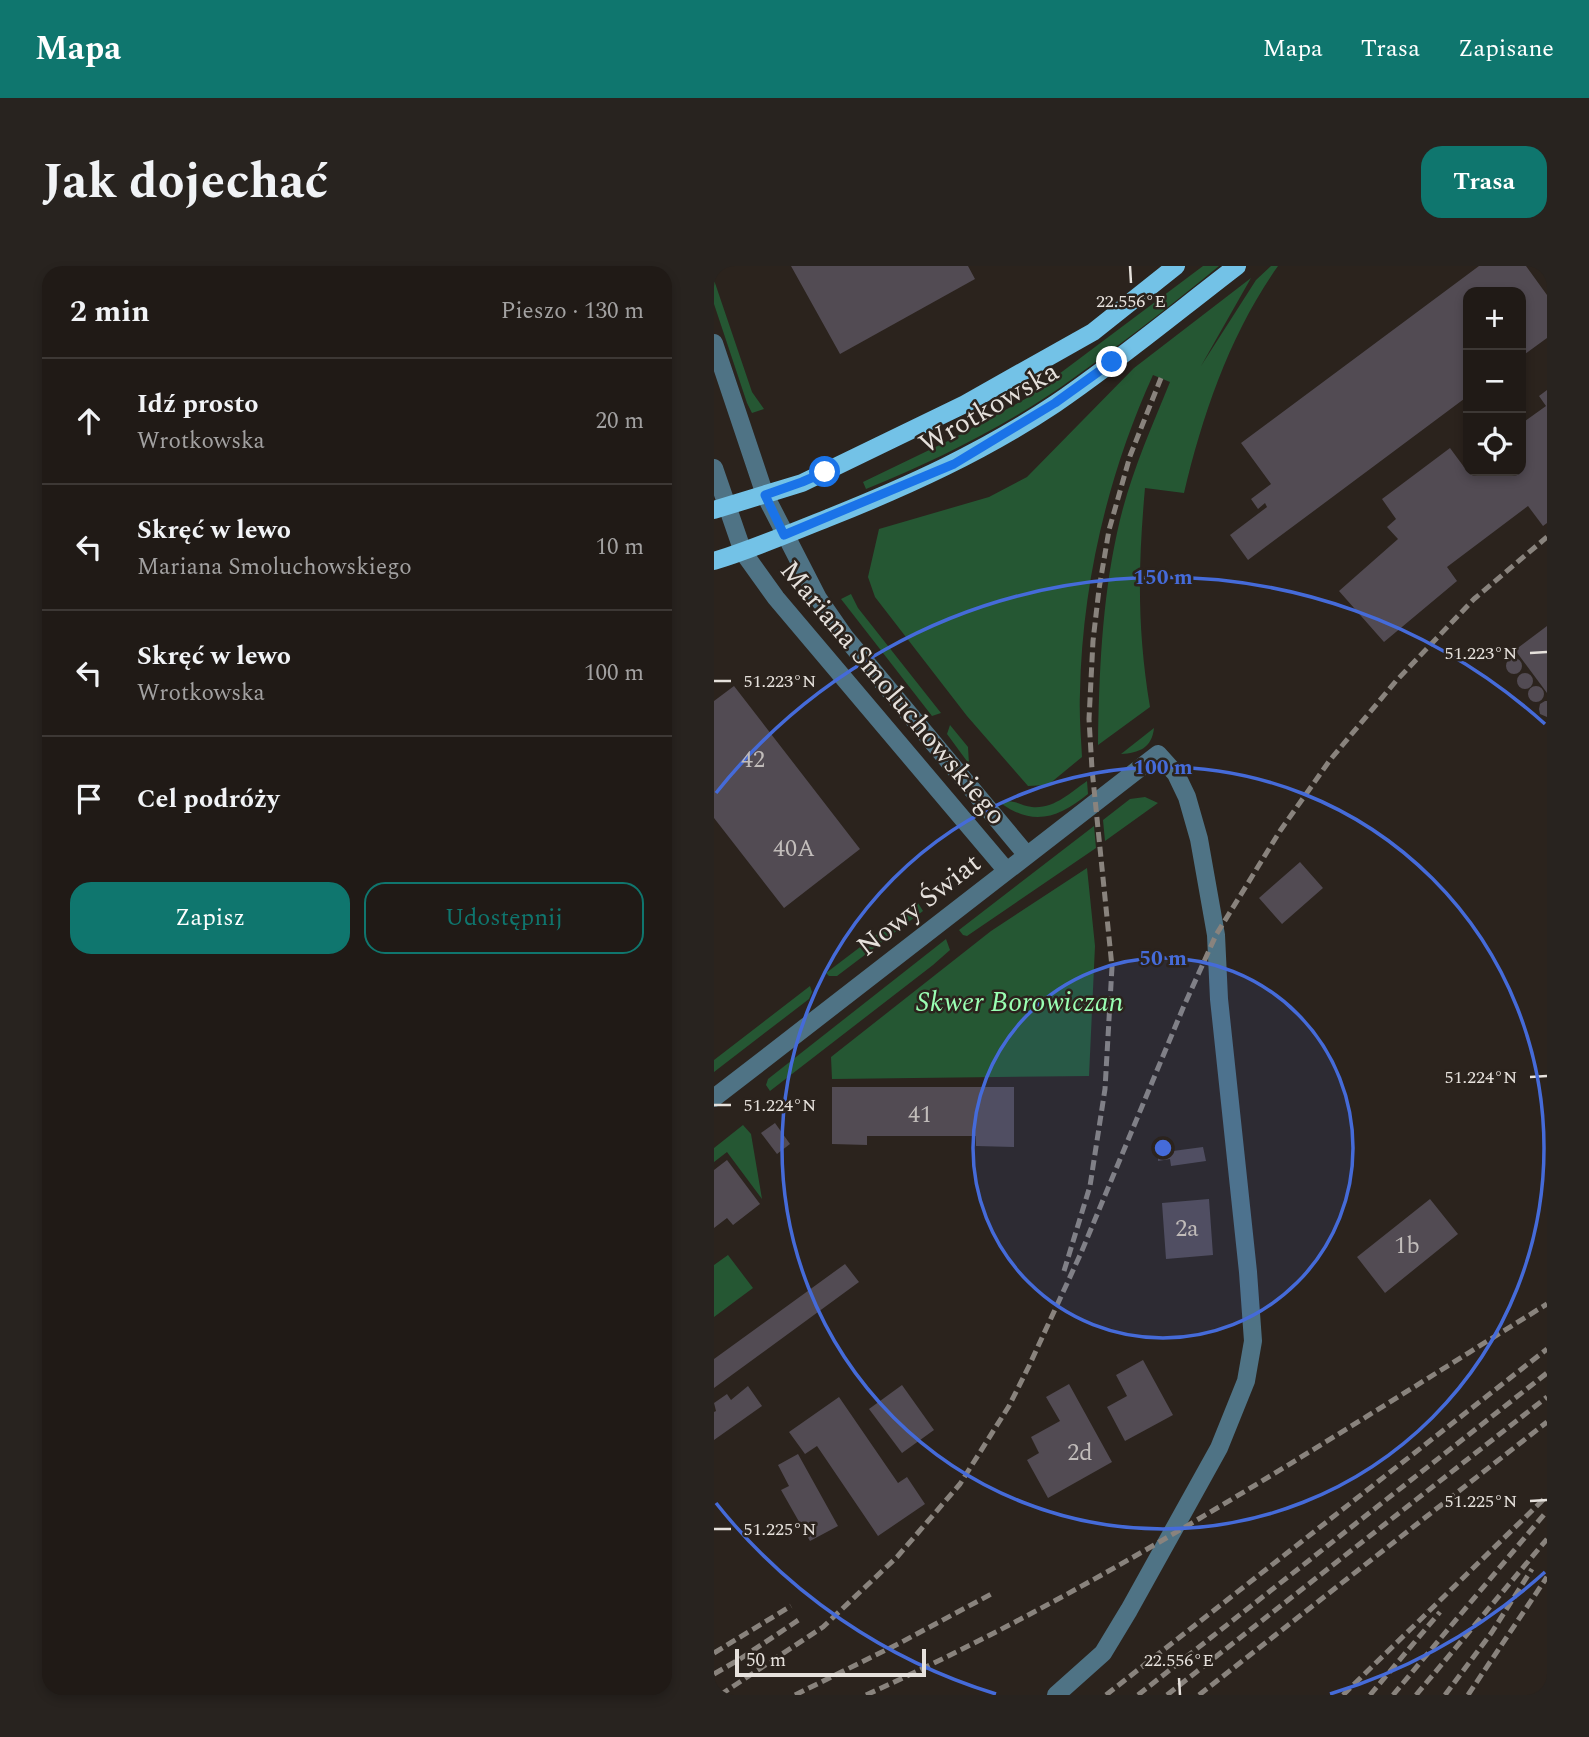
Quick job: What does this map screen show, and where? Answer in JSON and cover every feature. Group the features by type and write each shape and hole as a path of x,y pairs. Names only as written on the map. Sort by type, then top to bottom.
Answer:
{"main road":[{"name":"Wrotkowska","path":"720,508 802,482 965,404 1093,332 1176,266"},
{"name":"Wrotkowska","path":"714,561 743,552 954,464 994,442 1055,403 1237,266"}],"street":[{"name":"Mariana Smoluchowskiego","path":"714,343 765,495 818,598 845,637 1026,854"},
{"name":"Mariana Smoluchowskiego","path":"714,468 720,508 743,552 776,598 818,651 1006,870"},
{"name":"Nowy Świat","path":"714,1098 1157,754 1176,774 1187,797 1199,838 1216,935 1219,999 1253,1341 1246,1381 1219,1448 1129,1610 1103,1653 1056,1695"}],"green space":[{"path":"1203,266 1219,266 1161,313 1039,402 966,443 866,489 863,482 950,440 1027,398"},
{"path":"1271,266 1278,266 1246,319 1220,375 1200,433 1184,493 1145,488 1140,598 1150,707 1098,745 1102,638 1117,533 1133,475 1170,382 1153,375 1123,451 1100,530 1092,571 1082,652 1082,757 1048,785 1028,786 967,716 875,597 868,577 879,529 989,497 1027,477 1134,368 1251,278 1201,366 1256,280"},
{"path":"714,280 752,392 764,409 752,413 747,403 714,304"},
{"path":"851,594 858,608 941,713 932,716 841,599"},
{"path":"950,725 968,747 969,764 947,734"},
{"path":"1154,728 1151,740 1144,748 1121,754"},
{"path":"1087,781 1088,794 1067,808 1046,816 1025,815 1002,804 1009,801 1040,807 1061,799"},
{"path":"1145,797 1158,803 1105,841 1103,820 1130,799"},
{"path":"1094,826 1096,848 967,936 963,935 959,930"},
{"name":"Skwer Borowiczan","path":"1087,868 1095,946 1089,1076 832,1079 831,1057 991,931"},
{"path":"918,903 923,911 837,976 829,976 826,973"},
{"path":"946,939 950,950 933,965 770,1091 766,1085 768,1079"},
{"path":"810,986 812,992 809,999 714,1072 714,1060"},
{"path":"743,1125 751,1134 762,1199 727,1152 714,1162 714,1148"},
{"path":"728,1255 753,1288 714,1317 714,1265"}],"building":[{"path":"791,266 968,266 975,279 840,354"},
{"path":"1479,266 1526,266 1547,295 1547,338 1526,353 1526,287 1463,287 1463,400 1248,560 1230,535 1267,507 1265,503 1258,509 1251,499 1271,484 1241,443"},
{"path":"1547,390 1547,523 1543,526 1528,506 1447,567 1457,581 1384,642 1339,591 1398,539 1387,527 1396,519 1382,499 1450,448 1463,466 1463,476 1526,476 1526,420 1546,406 1539,396"},
{"path":"1547,626 1547,693 1515,650"},
{"path":"1514,658 1520,660 1520,672 1514,674 1508,672 1506,666 1508,660"},
{"path":"1525,673 1531,675 1531,687 1525,689 1519,687 1517,681 1519,675"},
{"path":"734,686 860,849 784,908 714,818 714,701"},
{"path":"1536,686 1542,688 1542,700 1536,702 1530,700 1528,694 1530,688"},
{"path":"1545,701 1547,717 1540,714 1539,709 1540,704"},
{"path":"1300,862 1323,888 1282,924 1259,898"},
{"path":"832,1087 1014,1087 1014,1147 976,1146 976,1136 867,1136 867,1145 832,1144"},
{"path":"775,1123 790,1144 777,1154 761,1133"},
{"path":"1203,1147 1206,1161 1171,1166 1170,1159 1158,1161 1158,1153"},
{"path":"727,1160 760,1204 733,1225 727,1218 714,1228 714,1170"},
{"path":"1209,1199 1213,1255 1166,1259 1162,1203"},
{"path":"1430,1199 1458,1234 1385,1293 1357,1257"},
{"path":"845,1264 859,1282 714,1388 714,1359"},
{"path":"1143,1360 1173,1415 1125,1441 1107,1407 1127,1396 1116,1375"},
{"path":"1069,1384 1112,1462 1048,1498 1027,1460 1039,1453 1031,1437 1060,1421 1046,1397"},
{"path":"902,1385 934,1430 902,1453 869,1409"},
{"path":"748,1386 762,1406 714,1440 714,1403 727,1394 731,1400"},
{"path":"839,1397 898,1483 907,1477 925,1504 878,1536 817,1446 805,1454 789,1432"},
{"path":"798,1454 838,1526 810,1541 781,1490 789,1486 778,1465"}],"railway":[{"path":"1064,1271 1090,1186 1105,1089 1112,967 1089,719 1093,641 1109,530 1130,456 1161,378"},
{"path":"720,1695 823,1627 897,1557 960,1484 1009,1406 1029,1366 1081,1253 1216,935 1280,831 1330,760 1396,681 1474,599 1547,537"},
{"path":"866,1695 955,1653 1128,1560 1297,1460 1547,1304"},
{"path":"1106,1695 1547,1349"},
{"path":"1138,1695 1547,1373"},
{"path":"1167,1695 1547,1397"},
{"path":"1199,1695 1547,1422"},
{"path":"1343,1695 1547,1496"},
{"path":"1393,1695 1547,1511"},
{"path":"1416,1695 1547,1539"},
{"path":"1445,1695 1492,1632 1532,1569"},
{"path":"1468,1695 1547,1577"},
{"path":"795,1695 995,1592"},
{"path":"714,1653 791,1606"},
{"path":"1370,1695 1440,1612"},
{"path":"714,1674 800,1619"}],"route":[{"path":"825,472 765,495 784,535 954,464 1055,403 1112,362"}]}
